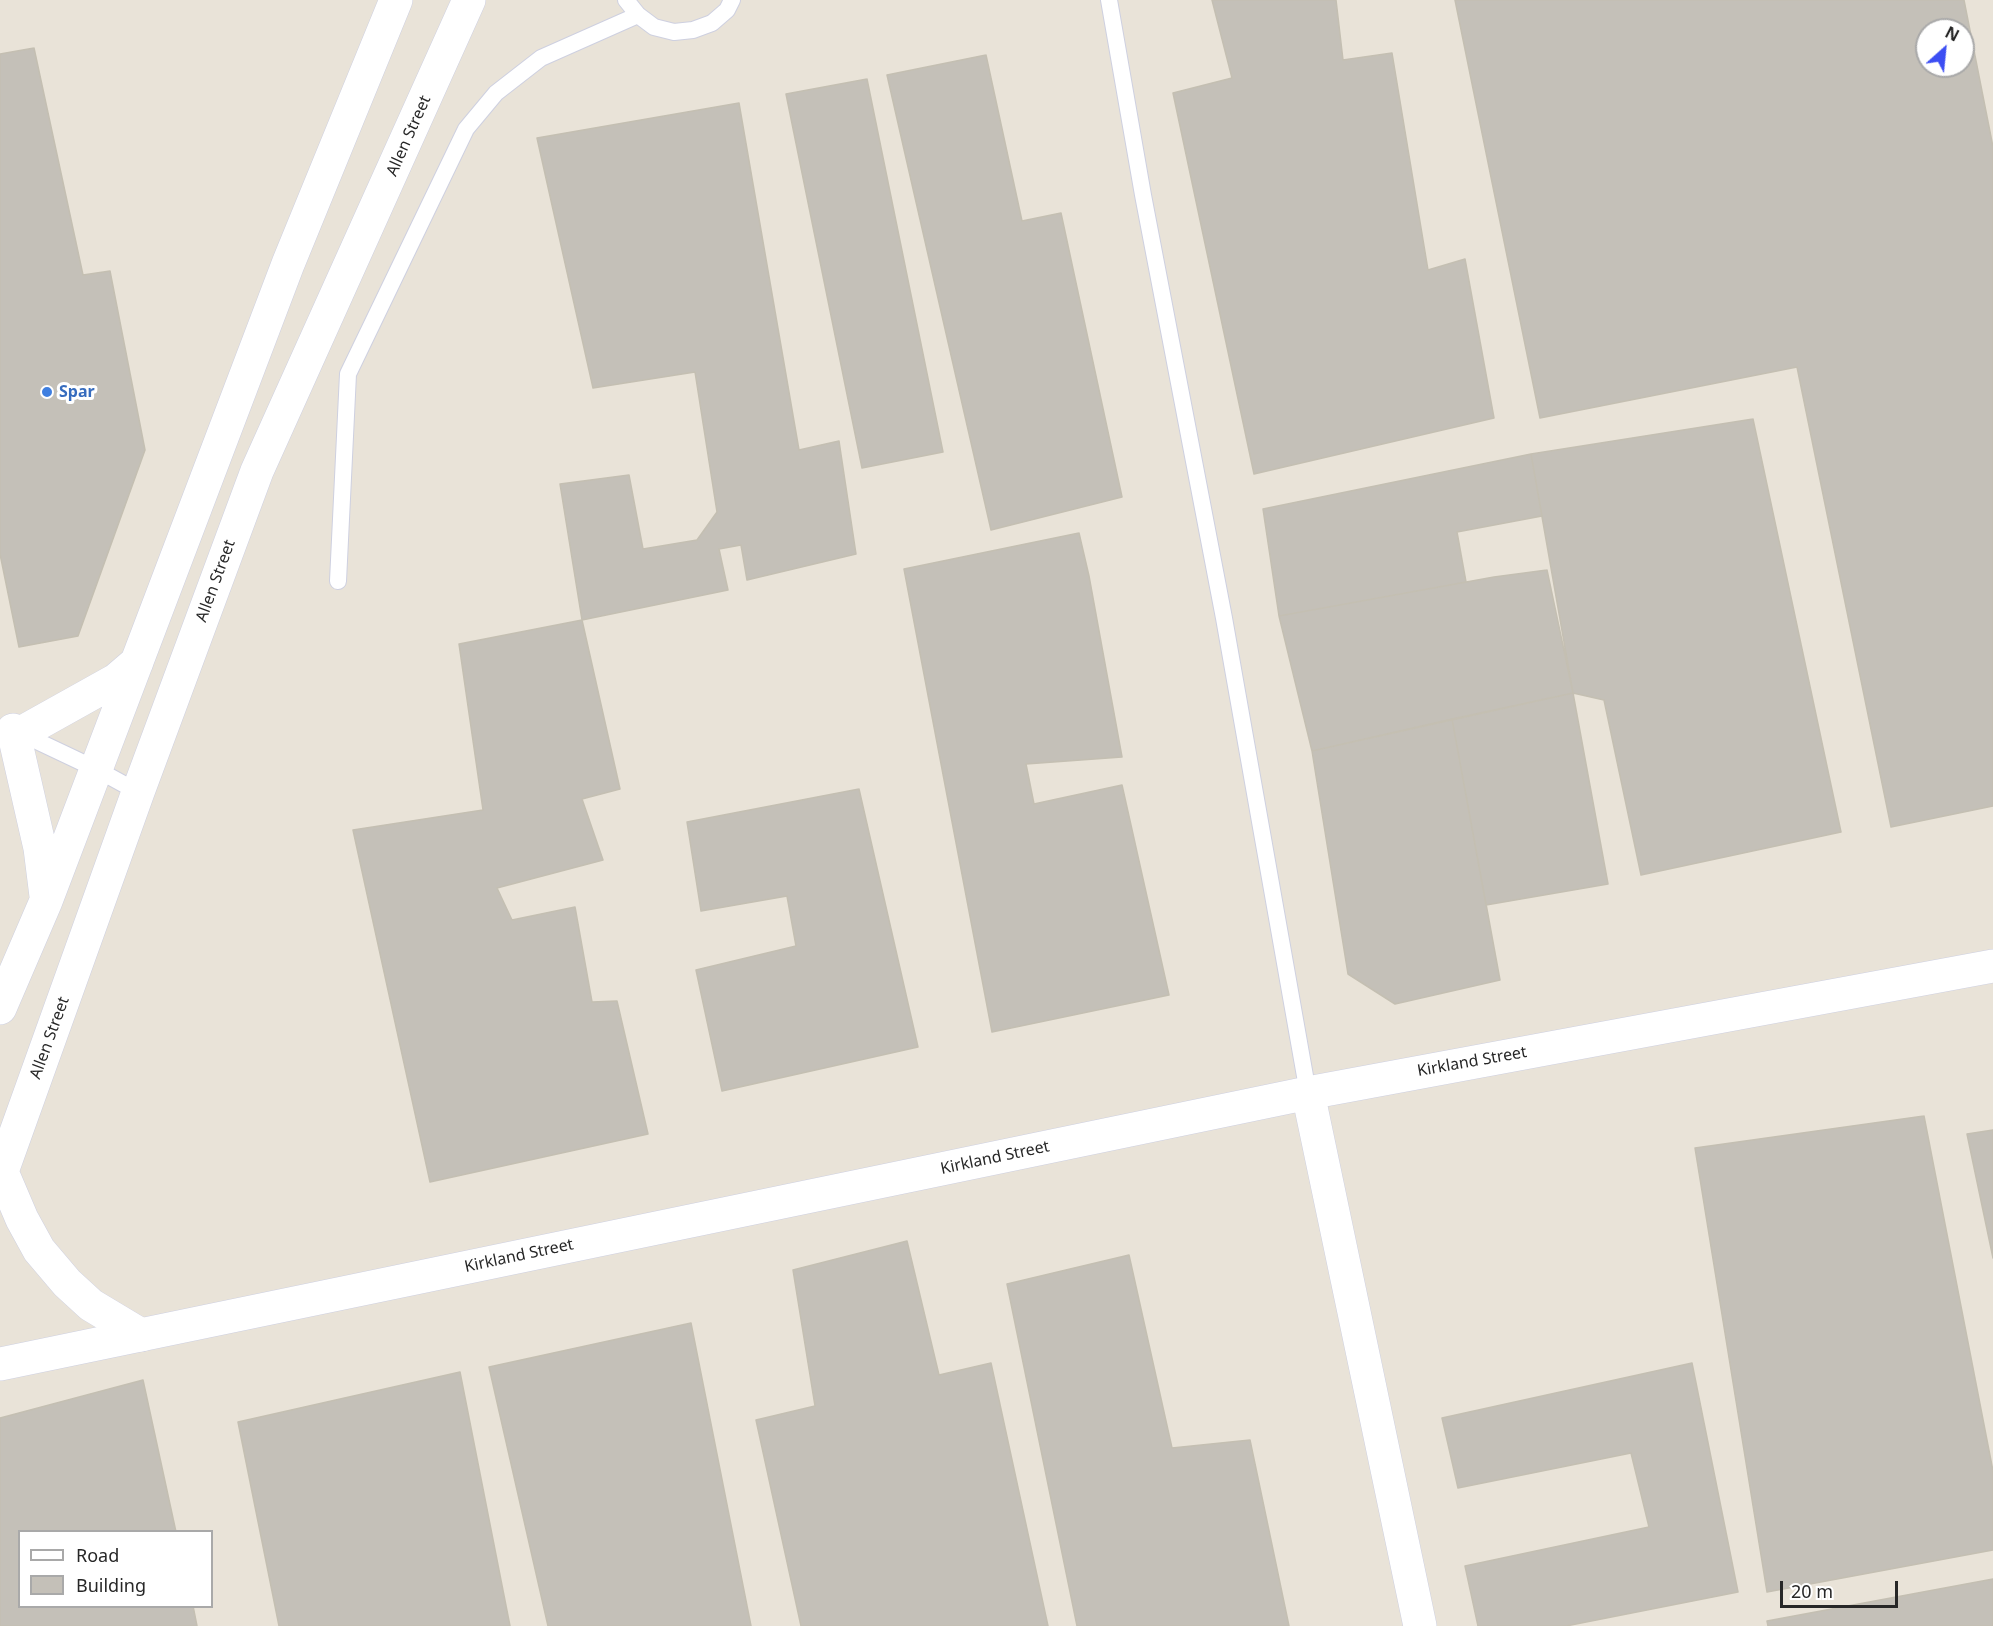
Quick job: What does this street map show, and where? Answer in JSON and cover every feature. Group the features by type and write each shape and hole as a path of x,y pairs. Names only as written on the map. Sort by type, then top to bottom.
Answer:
{"street":[{"path":"0,1008 46,901 288,264 396,0"},
{"name":"Allen Street","path":"1,1175 256,471 469,0"},
{"path":"46,901 40,848 11,730 116,680 137,663"},
{"name":"Kirkland Street","path":"0,1364 1308,1093 1993,966"},
{"path":"1308,1093 1420,1626"},
{"path":"1,1175 39,1250 67,1283 91,1305 141,1335"}],"lane":[{"path":"626,0 638,15 654,27 674,32 693,30 712,23 727,10 732,0"},
{"path":"1109,0 1145,207 1222,606 1308,1093"},
{"path":"338,581 348,374 466,129 496,93 541,58 638,15"},
{"path":"11,730 96,769 138,792"}],"building":[{"path":"1212,0 1336,0 1343,60 1392,53 1428,270 1465,259 1494,418 1254,474 1173,93 1232,78"},
{"path":"1455,0 1964,0 1968,18 1915,18 1915,78 1975,78 1975,56 1993,147 1993,806 1891,827 1797,367 1540,418"},
{"path":"34,48 83,275 110,271 145,450 78,636 19,647 0,554 0,54"},
{"path":"986,55 1022,221 1061,213 1122,497 991,530 887,75"},
{"path":"867,79 943,452 862,468 786,94"},
{"path":"739,103 799,450 839,441 856,554 747,580 741,545 719,549 728,590 582,620 560,484 629,475 643,549 697,540 717,512 695,372 593,388 537,138"},
{"path":"1753,419 1841,832 1641,875 1604,700 1573,693 1531,454"},
{"path":"1531,454 1542,516 1457,532 1466,582 1279,616 1263,509"},
{"path":"1079,533 1122,757 1026,764 1034,804 1122,785 1169,995 992,1032 904,569"},
{"path":"1547,570 1573,693 1312,751 1279,616 1494,577"},
{"path":"582,620 620,789 582,799 603,860 497,888 512,920 575,907 592,1002 617,1001 648,1134 430,1182 353,830 483,810 459,644"},
{"path":"1573,693 1608,884 1486,905 1452,719"},
{"path":"1452,719 1500,980 1395,1004 1348,974 1312,751"},
{"path":"859,789 918,1047 722,1091 696,970 796,946 787,896 701,911 687,822"},
{"path":"1924,1116 1993,1471 1993,1550 1767,1592 1695,1148"},
{"path":"1993,1130 1993,1258 1967,1134"},
{"path":"907,1241 939,1375 991,1363 1048,1626 801,1626 756,1420 815,1406 793,1270"},
{"path":"1129,1255 1172,1448 1250,1440 1289,1626 1077,1626 1007,1284"},
{"path":"691,1323 751,1626 548,1626 489,1367"},
{"path":"1692,1363 1738,1592 1566,1626 1478,1626 1465,1566 1649,1527 1631,1453 1458,1488 1442,1418"},
{"path":"460,1372 510,1626 279,1626 238,1422"},
{"path":"143,1380 176,1530 18,1530 18,1608 193,1608 197,1626 0,1626 0,1418"},
{"path":"1993,1579 1993,1626 1768,1626 1767,1621"}],"place":[{"name":"Spar","path":"47,392"}]}
